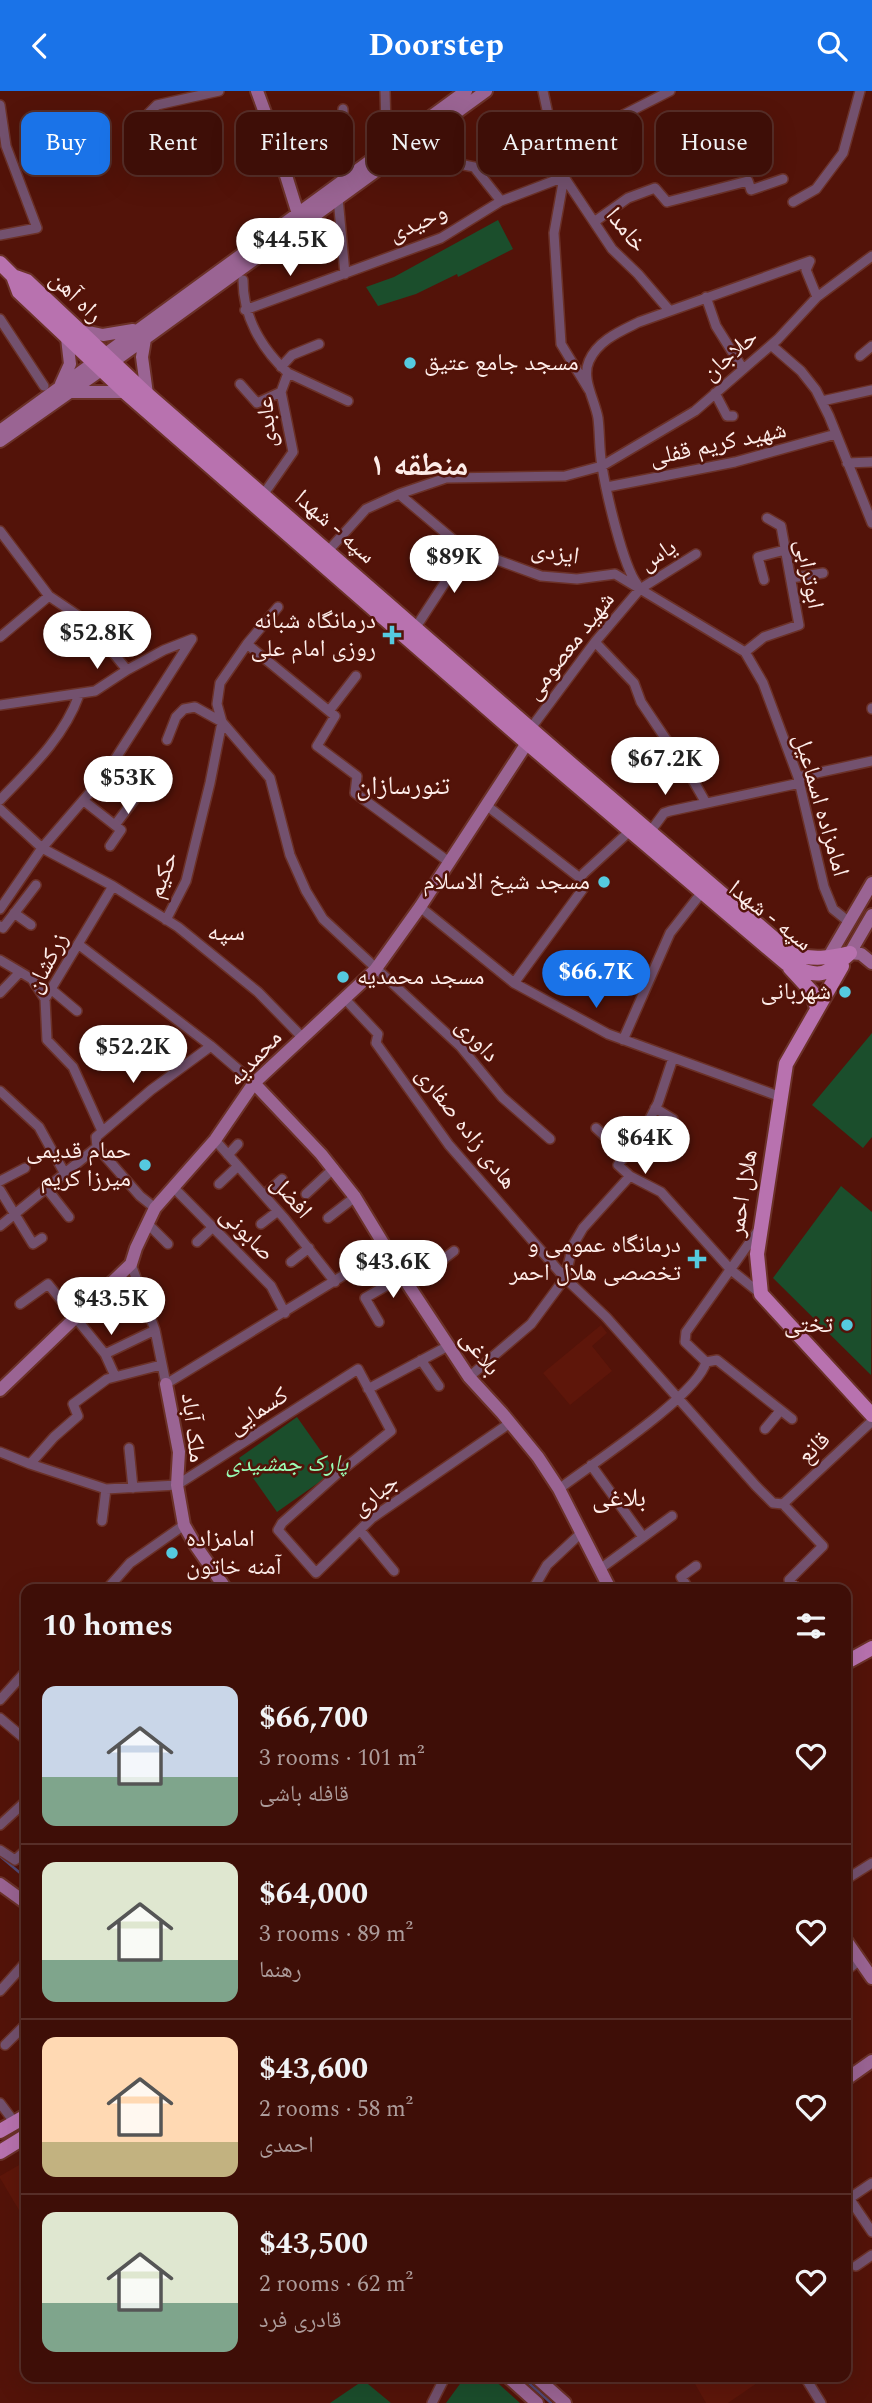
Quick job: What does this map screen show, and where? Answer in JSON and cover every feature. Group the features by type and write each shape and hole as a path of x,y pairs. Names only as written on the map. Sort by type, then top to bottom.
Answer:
{"main road":[{"path":"257,91 264,112"},
{"path":"441,112 466,91"},
{"path":"453,112 485,91"},
{"path":"65,390 72,333 144,333 298,214 367,169"},
{"path":"0,441 65,390 338,198 367,174"},
{"path":"287,175 298,214"},
{"name":"راه آهن","path":"0,263 13,276 19,292 72,333 103,363"},
{"path":"144,333 142,358 147,394"},
{"name":"سپه - شهدا","path":"103,363 125,392 529,735 650,832 793,954 809,958 829,972"},
{"name":"سپه - شهدا","path":"103,363 147,394 416,627 631,830 787,964 813,974 829,972 850,953"},
{"path":"0,431 65,390 125,392"},
{"name":"محمدیه","path":"0,1390 131,1264 155,1208 195,1159 215,1140 254,1083 376,970 420,907 529,735"},
{"path":"829,972 849,922 872,883"},
{"path":"872,915 850,953 861,954 872,963"},
{"path":"787,964 809,987 817,1008"},
{"name":"هلال احمر","path":"761,1294 757,1254 786,1064 817,1008 829,972"},
{"name":"بلاغی","path":"254,1083 334,1168 355,1197 469,1377 538,1457 559,1489 608,1584"},
{"path":"761,1294 872,1415"},
{"name":"ملک آباد","path":"166,1384 179,1452 177,1485 184,1525 223,1584"},
{"path":"851,1660 872,1648"},
{"path":"0,1884 21,1899"},
{"path":"851,1948 871,1974"},
{"path":"851,2076 872,2061"},
{"path":"0,2131 21,2120"},
{"path":"0,2152 21,2139"},
{"path":"514,2382 537,2403"},
{"path":"542,2382 565,2403"}],"street":[{"path":"150,112 157,104 219,91"},
{"path":"385,91 386,112"},
{"path":"544,91 549,112"},
{"path":"629,112 670,91"},
{"path":"793,202 816,188 843,153 860,91"},
{"path":"0,105 6,146 37,228 0,235"},
{"path":"464,165 474,167 501,201"},
{"name":"وحیدی","path":"245,310 441,238 501,201 560,175"},
{"path":"562,175 554,233 561,344 589,391 598,416 602,466 607,487 631,576 640,589"},
{"name":"خامدا","path":"563,175 612,249 669,310"},
{"path":"594,222 628,198 655,188 667,202 748,181 751,190 783,179"},
{"path":"338,198 345,274"},
{"name":"حلاجان","path":"328,551 366,509 446,478 565,476 602,466 695,411 771,345 817,297 872,256"},
{"path":"589,391 586,369 600,346 613,335 669,310 810,261 806,270 817,297"},
{"path":"243,279 245,310"},
{"path":"706,297 716,326 743,369"},
{"name":"عابدی","path":"245,310 263,344 284,370 281,392 293,452 263,495"},
{"path":"0,319 44,386"},
{"path":"318,344 292,355 284,370 348,401"},
{"path":"771,345 801,371 822,401 872,523"},
{"path":"860,356 872,346"},
{"path":"240,384 257,403 281,392"},
{"path":"822,401 872,390"},
{"path":"715,393 727,416 733,416"},
{"name":"شهید کریم قفلی","path":"607,487 735,462 836,434"},
{"path":"847,463 872,463"},
{"name":"ایزدی","path":"400,494 460,545 541,576 577,579 615,574 640,589"},
{"name":"ابوترابی","path":"745,652 764,638 799,625 781,526 766,518"},
{"path":"0,531 49,596 89,623 127,670"},
{"path":"416,627 444,584 460,545"},
{"path":"764,580 758,557 785,549"},
{"name":"یاس","path":"640,589 696,554"},
{"path":"791,578 823,573"},
{"name":"شهید معصومی","path":"529,735 595,642 640,589"},
{"name":"امامزاده اسماعیل","path":"640,589 745,652 763,683 799,780 824,887 832,909 849,922"},
{"path":"0,636 49,596"},
{"name":"حکیم","path":"166,919 186,881 222,722 217,704 220,683 247,643 278,607"},
{"path":"0,705 95,691 164,650 192,639 105,775 42,848 0,909"},
{"path":"595,642 634,683 641,702 706,803"},
{"path":"247,643 335,716 317,746 357,776 355,793 449,862"},
{"path":"330,712 356,676"},
{"path":"0,800 32,767 66,725 79,695"},
{"path":"167,740 176,717 184,709 195,707 222,722"},
{"name":"داوری","path":"222,722 270,778 290,855 306,891 323,919 460,1046 502,1097 550,1139"},
{"path":"650,832 664,813 872,761"},
{"path":"115,825 137,796"},
{"path":"84,801 121,830 110,846"},
{"path":"486,805 580,878 585,887 514,983"},
{"path":"0,809 42,848 113,886 178,926 258,992 303,1038"},
{"path":"580,878 631,830"},
{"path":"0,926 3,928 36,885"},
{"name":"زرکشان","path":"102,1131 73,1067 47,1040 46,999 113,886"},
{"path":"623,1040 670,933 702,892"},
{"path":"420,907 514,983 623,1040 781,1097"},
{"path":"14,913 31,925"},
{"path":"78,943 211,1045 254,1083"},
{"path":"0,960 32,979 46,999"},
{"path":"0,993 20,972"},
{"path":"52,990 77,1011"},
{"name":"هادی زاده صفاری","path":"345,999 378,1034 376,1042 449,1145 565,1278"},
{"path":"155,1208 129,1185 97,1147 96,1136 150,1090 211,1045"},
{"path":"673,1058 655,1108 643,1132 618,1165 631,1176 662,1192 731,1270 761,1294"},
{"path":"0,1091 39,1127 65,1174"},
{"path":"655,1108 673,1119"},
{"path":"596,1128 625,1155"},
{"name":"افضل","path":"215,1140 278,1211 335,1282"},
{"path":"228,1155 238,1144"},
{"path":"0,1226 97,1147"},
{"path":"219,1184 238,1166"},
{"path":"0,1181 25,1168"},
{"path":"306,1194 334,1168"},
{"path":"469,1377 531,1324 565,1278 573,1245 583,1227 631,1176"},
{"path":"264,1195 282,1179"},
{"name":"صابونی","path":"174,1188 271,1286 285,1313"},
{"path":"0,1189 33,1244 42,1238"},
{"path":"47,1189 69,1217"},
{"path":"328,1219 355,1197"},
{"path":"261,1223 278,1211"},
{"path":"147,1223 168,1244"},
{"path":"706,1362 685,1342 684,1337 761,1226"},
{"path":"197,1242 213,1227"},
{"path":"291,1262 309,1248"},
{"path":"166,1384 388,1248"},
{"path":"379,1322 365,1298 406,1281 454,1251"},
{"name":"ملک آباد","path":"131,1264 155,1330 166,1384"},
{"path":"565,1278 606,1317 756,1486 773,1503 783,1504 822,1546 789,1580 793,1584"},
{"path":"20,1304 48,1284 105,1354 115,1376"},
{"path":"105,1354 155,1330"},
{"path":"368,1389 448,1346"},
{"path":"421,1360 439,1386"},
{"path":"706,1362 717,1360 792,1419"},
{"path":"559,1489 679,1398 701,1373 706,1362"},
{"path":"30,1464 54,1437 78,1416 73,1404 107,1379 161,1365"},
{"name":"کسمایی","path":"177,1485 358,1369 368,1389"},
{"name":"جباری","path":"368,1389 391,1431 337,1473 282,1523 278,1530 316,1573 372,1518 510,1423"},
{"path":"765,1429 780,1411"},
{"name":"قانع","path":"783,1504 872,1421"},
{"path":"129,1448 133,1488"},
{"path":"0,1452 106,1489 177,1485"},
{"path":"591,1465 643,1537"},
{"path":"102,1521 106,1489"},
{"path":"600,1569 672,1517"},
{"path":"111,1584 130,1563 184,1525"},
{"path":"360,1530 394,1571"},
{"path":"536,1584 547,1565 580,1534"},
{"path":"685,1584 681,1577 696,1566"},
{"path":"0,1700 21,1677"},
{"path":"0,1718 21,1736"},
{"path":"0,1825 21,1806"},
{"path":"0,1850 15,1860 21,1855"},
{"path":"851,1876 872,1863"},
{"path":"851,1967 860,1961"},
{"path":"0,1991 21,1968"},
{"path":"5,2045 21,2029"},
{"path":"0,2103 21,2120"},
{"path":"851,2193 872,2183"},
{"path":"851,2201 872,2232"},
{"path":"856,2266 872,2255"},
{"path":"432,2403 442,2382"},
{"path":"808,2382 821,2403"}],"shaded area":[{"path":"601,1325 607,1333 592,1346 612,1371 570,1405 543,1373"},
{"path":"21,2164 21,2214 0,2178"},
{"path":"694,2382 759,2382 728,2403 706,2403"}],"green space":[{"path":"498,220 513,249 458,277 457,274 416,294 378,306 366,287 394,277"},
{"path":"872,1033 872,1137 863,1148 812,1105"},
{"name":"تختی","path":"841,1186 872,1212 871,1375 773,1278"},
{"name":"پارک جمشیدی","path":"297,1417 335,1471 277,1512 239,1458"},
{"path":"361,2382 368,2384 391,2403 330,2403"},
{"path":"461,2382 497,2382 520,2403 446,2403"}],"waterway":[{"path":"0,1856 21,1874"},
{"path":"528,2382 551,2403"}],"place":[{"name":"مسجد جامع عتیق","path":"410,363"},
{"name":"درمانگاه شبانه روزی امام علی","path":"392,635"},
{"name":"مسجد شیخ الاسلام","path":"604,882"},
{"name":"مسجد محمدیه","path":"343,977"},
{"name":"شهربانی","path":"845,992"},
{"name":"حمام قدیمی میرزا کریم","path":"145,1165"},
{"name":"درمانگاه عمومی و تخصصی هلال احمر","path":"697,1259"},
{"name":"تختی","path":"847,1325"},
{"name":"امامزاده آمنه خاتون","path":"172,1553"}],"district":[{"name":"منطقه ۱","path":"419,465"},
{"name":"تنورسازان","path":"403,786"},
{"name":"سپه","path":"226,932"},
{"name":"بلاغی","path":"619,1498"}]}
